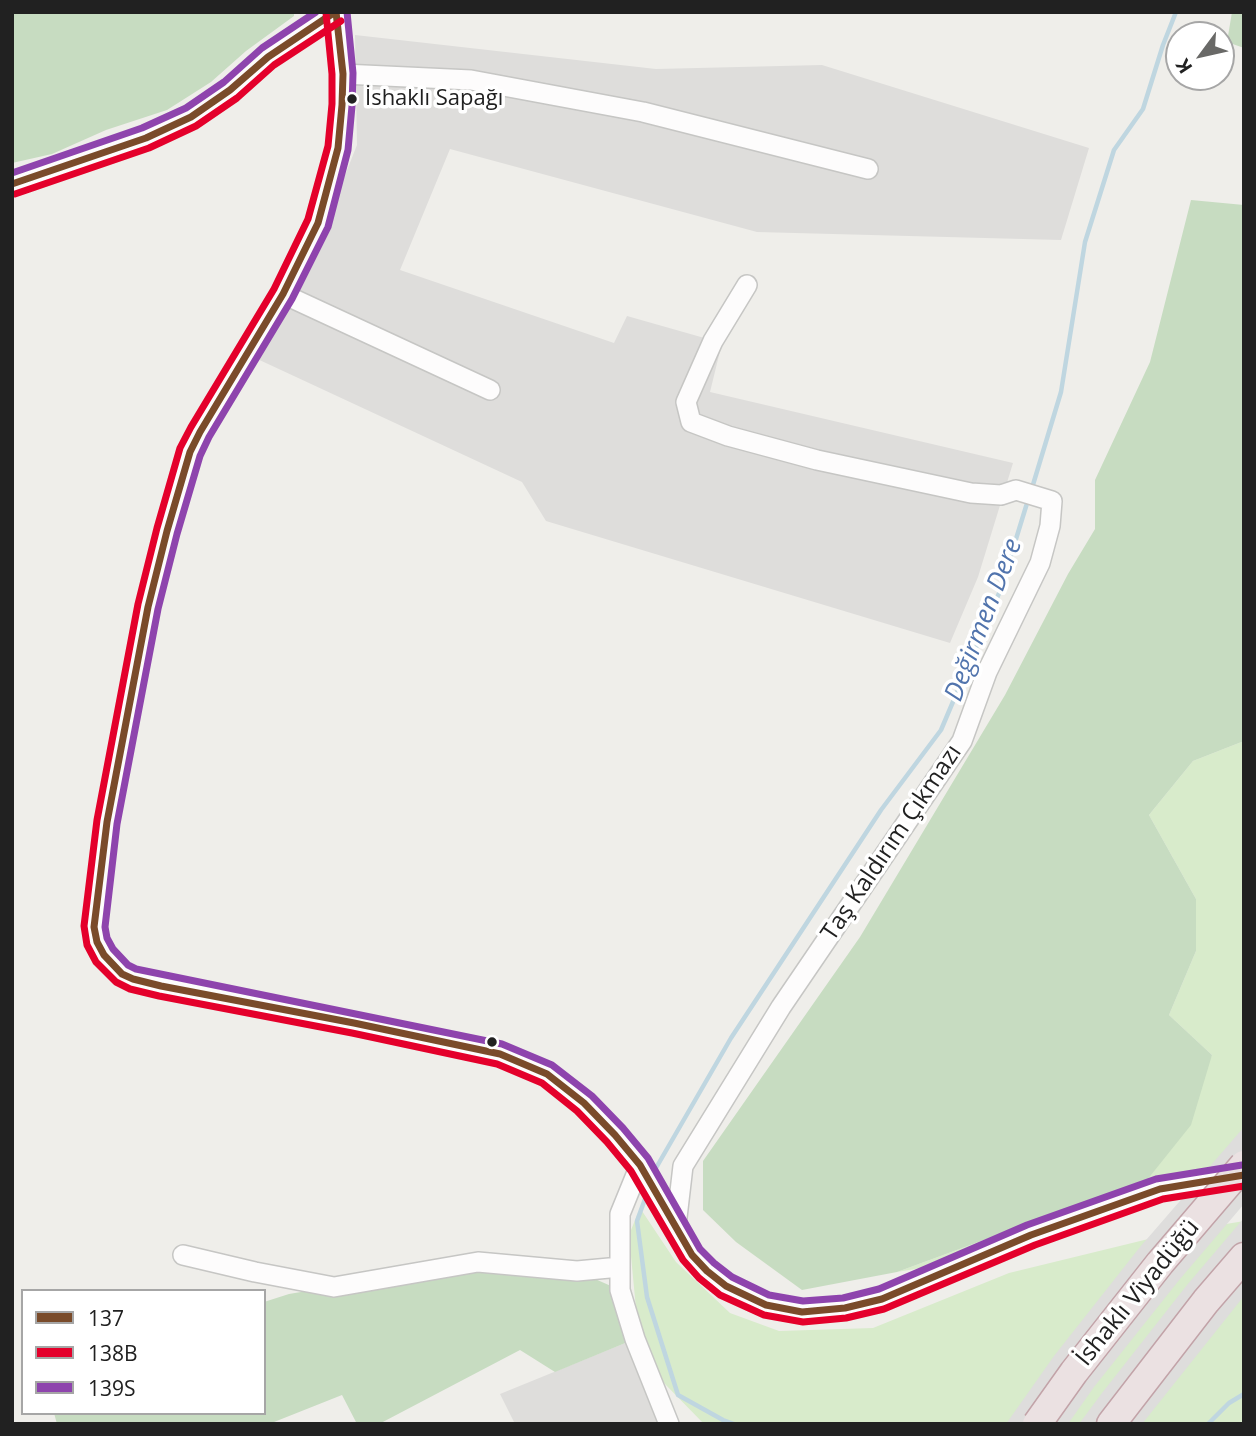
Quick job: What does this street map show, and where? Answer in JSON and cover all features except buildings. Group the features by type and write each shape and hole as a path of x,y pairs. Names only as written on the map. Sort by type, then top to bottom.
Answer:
{"highway":[{"name":"İshaklı Viyadüğü","path":"1037,1424 1074,1371 1244,1165"},
{"path":"1111,1424 1206,1301 1244,1257"}],"street":[{"path":"12,184 146,138 191,117 230,90 268,57 335,12 343,74 342,106 338,148 318,223 283,294 190,452 148,607 109,810 94,913 97,942 104,955 122,974 162,986 500,1054 547,1074 592,1111 640,1165 692,1255 707,1271 726,1286 766,1305 802,1312 845,1308 882,1299 1031,1235 1160,1189 1244,1175"},
{"path":"343,74 471,80 643,112 868,169"},
{"name":"Taş Kaldırım Çıkmazı","path":"676,1226 683,1166 781,1007 962,741 987,672 1040,563 1050,526 1052,501 1016,490 1001,495 971,493 817,460 729,436 691,422 686,402 713,341 747,285"},
{"path":"283,294 489,390"},
{"path":"640,1165 620,1214 620,1290 635,1339 669,1424"},
{"path":"183,1255 334,1287 478,1262 576,1271 620,1267"}],"shaded area":[{"path":"355,35 656,69 822,65 1089,148 1061,240 757,232 450,149 400,270 614,343 627,316 722,343 710,392 1013,463 978,577 950,643 546,521 522,482 253,357 307,271 357,145"},
{"path":"635,1339 669,1424 515,1424 500,1394"}],"green space":[{"path":"12,12 294,12 294,16 246,51 211,82 167,110 106,130 52,154 12,163"},
{"path":"1232,12 1244,12 1244,48 1235,45 1235,21 1230,21"},
{"path":"1191,200 1244,205 1244,741 1193,761 1149,815 1196,899 1196,951 1169,1015 1212,1055 1191,1125 1147,1180 897,1272 802,1290 736,1242 703,1210 703,1161 860,937 1005,695 1068,574 1095,529 1095,480 1150,362"},
{"path":"1244,741 1244,1176 1118,1209 968,1260 897,1272 1147,1180 1212,1055 1169,1015 1196,951 1196,899 1149,815 1193,761"},
{"path":"640,1208 676,1262 730,1313 779,1331 873,1328 1009,1273 1173,1233 1244,1221 1244,1424 704,1424 663,1382 637,1319 629,1235"},
{"path":"478,1262 577,1271 620,1290 635,1339 555,1372 520,1350 379,1424 357,1424 342,1395 269,1424 57,1424 55,1415 266,1415 266,1301 289,1294"}],"pier":[{"path":"1244,1127 1244,1204 1180,1279 1068,1424 1006,1424 1054,1356 1140,1247"},
{"path":"1244,1218 1244,1296 1142,1424 1079,1424 1187,1285"}],"waterway":[{"name":"Değirmen Dere","path":"1032,488 1061,392 1085,242 1114,150 1143,109 1176,12"},
{"name":"Değirmen Dere","path":"656,1168 731,1038 881,810 941,730 1000,591 1028,500"},
{"name":"Değirmen Dere","path":"645,1199 637,1221 647,1297 678,1395 734,1424"},
{"name":"Değirmen Dere","path":"1208,1424 1229,1403 1244,1394"}],"transit line":[{"name":"139S","path":"12,173 142,128 186,108 224,82 262,48 316,12"},
{"name":"137","path":"12,184 146,138 191,117 230,90 268,57 335,12"},
{"name":"137","path":"336,12 343,74 342,105 338,148 318,223 283,294 190,452 148,607 107,822 94,927 97,942 104,955 122,974 133,979 500,1054 547,1074 584,1103 640,1165 692,1255 707,1271 726,1286 766,1305 802,1312 845,1308 882,1299 1031,1235 1160,1189 1244,1175"},
{"name":"139S","path":"347,12 353,73 352,106 348,150 328,227 292,299 200,456 158,609 117,824 105,927 113,949 128,965 136,969 502,1044 552,1065 592,1096 648,1158 700,1249 732,1277 769,1295 803,1301 843,1298 879,1289 1027,1225 1156,1179 1242,1165"},
{"name":"138B","path":"326,13 332,104 328,146 308,219 274,289 180,448 138,604 97,820 84,926 87,945 96,962 116,982 130,989 497,1064 542,1083 577,1111 631,1171 683,1260 699,1278 720,1295 764,1315 803,1322 846,1318 884,1309 1035,1245 1163,1199 1244,1186"},
{"name":"138B","path":"15,194 149,148 196,126 237,98 274,65 341,21"}],"place":[{"name":"İshaklı Sapağı","path":"352,99"}]}
